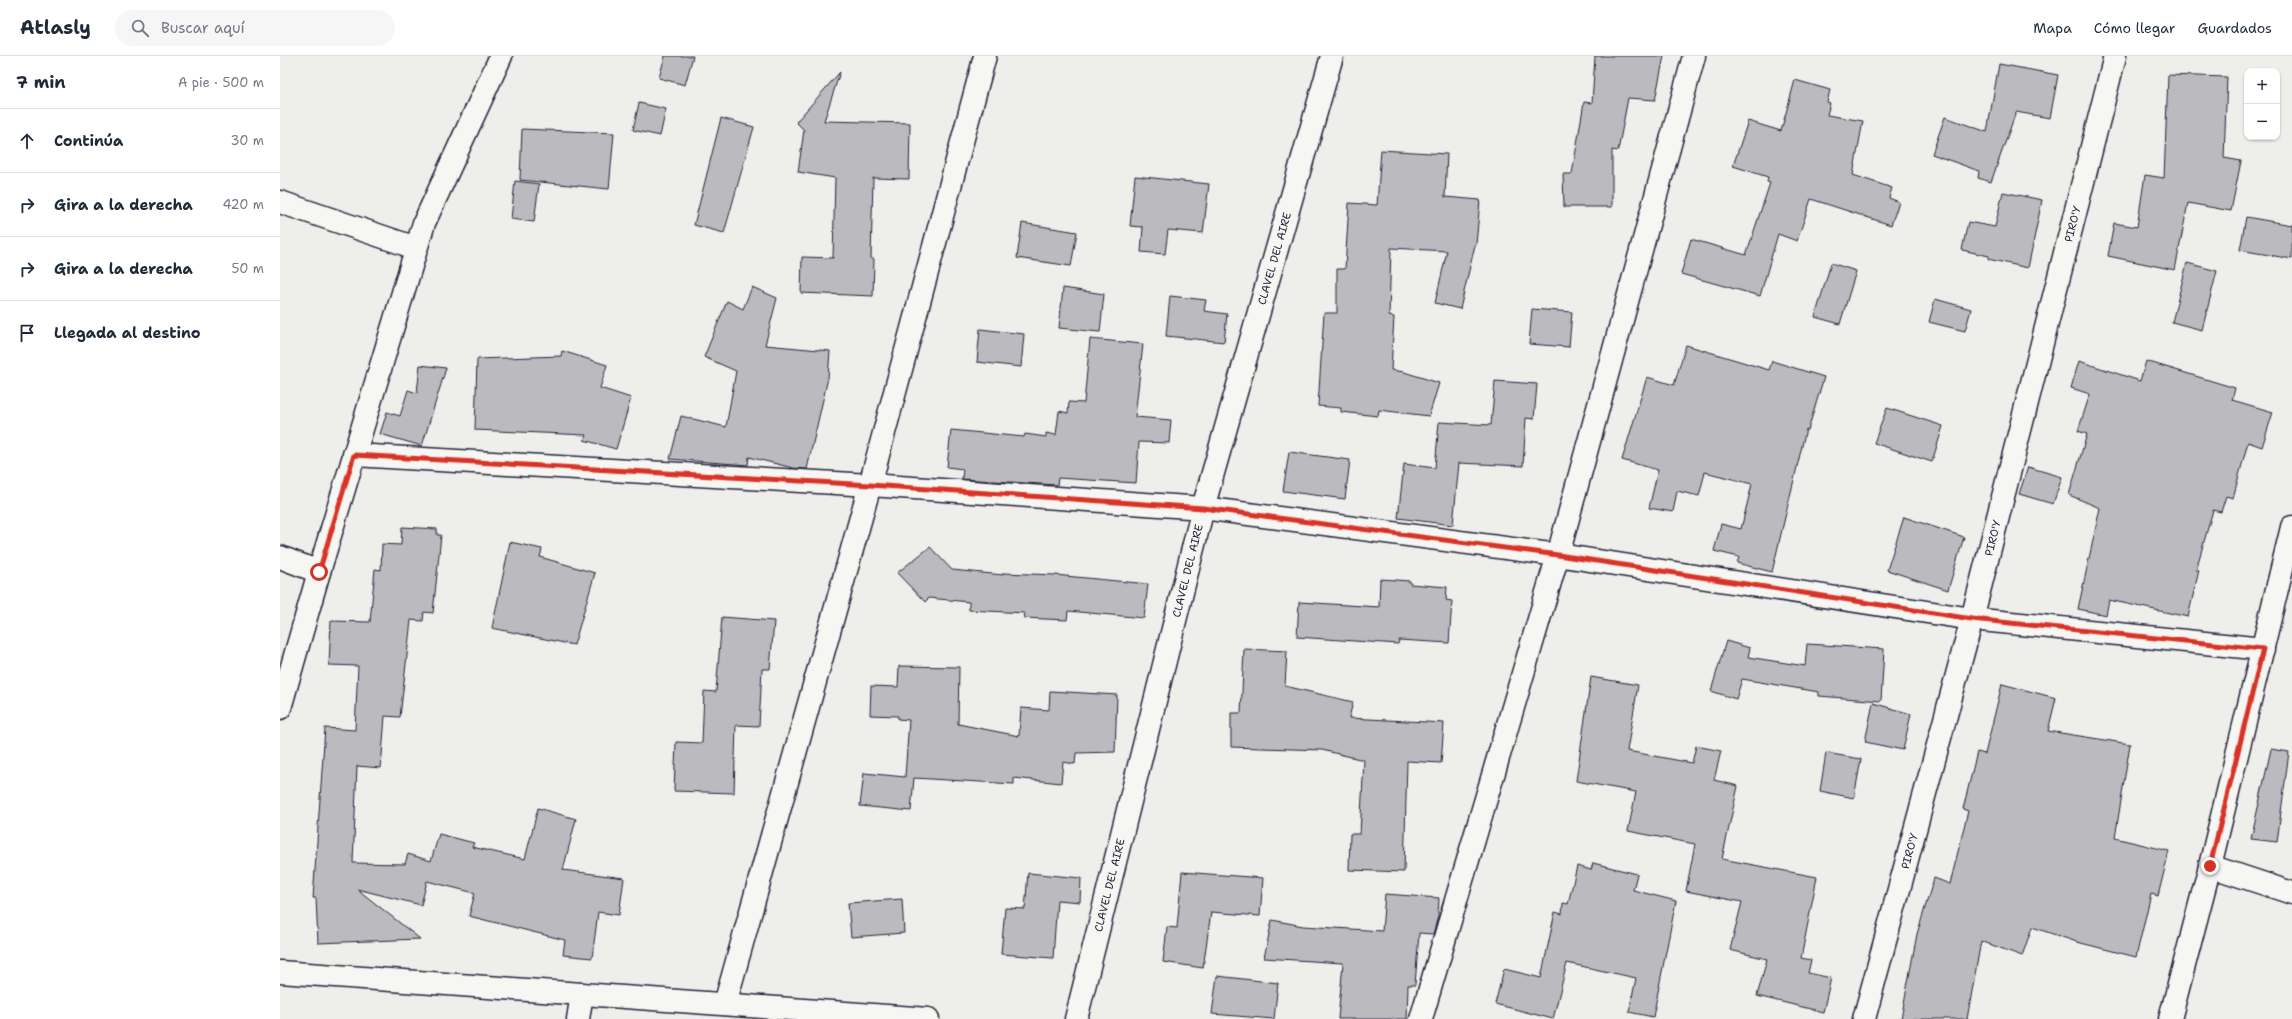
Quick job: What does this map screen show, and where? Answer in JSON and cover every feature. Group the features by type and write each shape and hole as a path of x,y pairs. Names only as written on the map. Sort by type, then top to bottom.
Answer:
{"street":[{"path":"280,708 319,572 424,223 501,56"},
{"path":"725,1004 870,485 985,56"},
{"name":"CLAVEL DEL AIRE","path":"1076,1019 1203,508 1332,56"},
{"path":"1421,1019 1558,555 1694,56"},
{"name":"PIRO'Y","path":"1864,1019 1972,619 2115,56"},
{"path":"280,202 416,248"},
{"path":"354,455 870,485 1203,508 1558,555 1972,619 2263,649"},
{"path":"2170,1019 2210,866 2263,649 2288,559 2292,527"},
{"path":"280,557 319,572"},
{"path":"2210,866 2292,893"},
{"path":"280,972 928,1019"},
{"path":"578,1019 582,994"}],"building":[{"path":"665,56 693,56 685,85 659,78"},
{"path":"1595,56 1664,56 1655,100 1628,98 1618,151 1612,150 1612,207 1564,207 1563,174 1572,174 1584,102 1592,103"},
{"path":"1999,64 2058,75 2050,118 2016,112 1991,182 1978,178 1979,171 1932,154 1945,117 1987,132"},
{"path":"840,72 824,121 910,123 909,179 873,178 871,259 874,259 873,296 801,293 802,257 833,258 835,178 798,172 804,130 796,122"},
{"path":"2168,75 2227,77 2224,158 2241,161 2231,211 2188,203 2175,270 2108,256 2114,223 2137,227 2145,175 2164,178"},
{"path":"1795,80 1830,90 1827,102 1830,103 1827,115 1863,121 1853,175 1892,188 1889,198 1899,202 1891,225 1811,199 1797,241 1778,234 1760,296 1681,274 1691,239 1746,255 1770,183 1767,182 1768,177 1733,166 1748,121 1781,131"},
{"path":"639,103 666,109 660,136 633,130"},
{"path":"721,118 754,127 724,233 694,225"},
{"path":"522,129 614,133 609,189 520,180"},
{"path":"1381,150 1447,154 1445,197 1480,200 1476,245 1460,309 1435,303 1447,251 1391,248 1389,316 1394,317 1391,370 1404,372 1439,383 1429,416 1379,410 1378,416 1341,412 1341,408 1318,406 1324,313 1337,313 1337,269 1345,269 1349,203 1377,205"},
{"path":"1135,176 1209,184 1203,233 1168,230 1165,254 1141,252 1143,227 1130,226"},
{"path":"515,181 539,184 534,222 511,219"},
{"path":"2003,192 2042,200 2028,268 1988,259 1989,256 1962,250 1968,222 1995,227"},
{"path":"2246,217 2292,225 2292,259 2240,250"},
{"path":"1022,223 1077,232 1071,266 1017,258"},
{"path":"1831,263 1856,271 1840,324 1815,317"},
{"path":"2187,263 2217,271 2202,330 2172,322"},
{"path":"752,287 777,298 765,345 830,351 828,378 807,469 793,468 749,457 748,465 670,459 681,416 726,427 736,371 704,357 727,301 743,309"},
{"path":"1063,288 1104,294 1100,332 1059,328"},
{"path":"1170,296 1206,300 1204,311 1227,314 1224,342 1166,336"},
{"path":"1935,299 1971,309 1965,331 1929,322"},
{"path":"1532,309 1572,312 1569,347 1529,344"},
{"path":"980,329 1024,334 1021,367 977,362"},
{"path":"1090,339 1143,344 1135,417 1171,420 1169,443 1139,442 1136,483 1058,478 1057,485 962,479 963,469 947,467 951,430 1024,437 1025,434 1046,437 1046,433 1056,435 1059,411 1068,413 1069,402 1084,403"},
{"path":"1686,345 1769,370 1772,361 1824,377 1808,430 1806,429 1772,572 1737,563 1739,557 1714,551 1721,524 1741,529 1752,484 1705,472 1699,496 1677,491 1673,512 1649,508 1658,470 1622,460 1647,377 1674,385"},
{"path":"562,351 607,365 600,388 631,398 616,449 584,440 586,435 475,430 477,359 561,356"},
{"path":"2079,361 2140,381 2146,361 2235,388 2232,400 2273,412 2262,447 2248,442 2233,498 2226,496 2221,512 2213,510 2196,570 2199,570 2188,617 2109,600 2106,615 2078,609 2100,508 2069,495 2087,434 2078,431 2090,394 2071,388"},
{"path":"420,365 446,368 422,446 380,434 387,412 400,416 408,390 417,393"},
{"path":"1495,381 1537,384 1534,419 1526,418 1523,466 1459,463 1453,525 1398,518 1404,464 1435,468 1439,422 1491,425"},
{"path":"1887,408 1943,426 1932,462 1874,443"},
{"path":"1289,452 1350,460 1345,499 1283,491"},
{"path":"2028,467 2062,477 2053,504 2019,494"},
{"path":"1904,517 1964,537 1948,590 1887,570"},
{"path":"402,527 437,529 437,535 441,535 433,613 424,612 423,621 411,620 400,717 385,716 381,768 357,766 353,863 405,864 408,854 431,861 439,834 474,843 472,847 525,859 538,808 576,819 563,870 624,878 619,915 598,912 592,958 563,955 565,940 469,916 475,893 427,881 421,905 357,889 420,939 318,943 316,898 313,898 325,728 355,730 358,666 329,665 331,621 370,622 375,569 381,570 382,544 401,545"},
{"path":"510,542 542,549 540,557 595,573 574,645 492,628"},
{"path":"930,547 952,570 1003,575 1003,573 1055,575 1148,584 1144,618 1068,611 1067,620 1024,618 1025,613 969,610 969,602 929,598 925,602 897,573"},
{"path":"1380,579 1410,581 1410,584 1447,587 1446,600 1452,601 1449,643 1399,640 1398,644 1297,637 1299,602 1379,607"},
{"path":"722,617 774,621 770,669 762,669 759,726 736,725 734,793 674,791 676,742 702,743 704,691 716,692"},
{"path":"1726,641 1750,648 1748,657 1805,666 1807,644 1884,649 1881,701 1819,696 1819,692 1742,679 1736,699 1711,691"},
{"path":"1244,649 1287,651 1285,686 1353,702 1349,718 1444,723 1441,763 1407,761 1404,872 1349,870 1350,834 1360,834 1364,760 1322,750 1231,747 1231,713 1241,713"},
{"path":"899,666 959,667 958,724 1019,736 1021,708 1049,710 1050,691 1117,695 1115,752 1076,753 1075,764 1063,762 1061,783 1014,778 1014,784 914,778 911,811 860,806 864,773 905,777 909,720 898,719 898,716 870,715 871,686 898,687"},
{"path":"1591,677 1638,685 1627,751 1692,763 1696,746 1721,751 1714,780 1738,786 1722,859 1817,877 1801,958 1811,960 1808,973 1831,978 1823,1012 1757,996 1767,959 1730,950 1742,902 1686,891 1695,844 1628,831 1636,792 1576,781"},
{"path":"2002,684 2056,698 2048,731 2130,744 2115,838 2169,851 2158,896 2151,894 2136,957 2077,942 2032,927 2022,956 1981,941 1967,1019 1901,1019 1917,934 1934,878 1950,884 1968,811 1963,809 1977,752 1985,754"},
{"path":"1873,703 1911,714 1903,750 1865,742"},
{"path":"2271,749 2289,752 2277,842 2251,839"},
{"path":"1826,753 1861,759 1854,798 1820,791"},
{"path":"1593,863 1637,874 1633,890 1676,901 1653,1017 1629,1012 1636,978 1567,963 1553,1019 1495,1004 1504,969 1541,978 1555,912 1562,914 1563,903 1568,904 1577,866 1591,870"},
{"path":"1182,872 1263,878 1260,916 1211,912 1203,968 1163,962 1167,927 1177,928"},
{"path":"1028,873 1081,878 1080,902 1057,900 1053,958 1001,954 1005,908 1025,909"},
{"path":"1385,894 1439,898 1438,916 1433,934 1419,933 1415,985 1408,985 1407,1019 1338,1019 1343,963 1264,958 1272,920 1303,926 1382,931"},
{"path":"902,899 904,933 851,937 848,903"},
{"path":"1217,976 1278,983 1274,1019 1212,1014"}],"route":[{"path":"319,572 354,455 870,485 1203,508 1558,555 1972,619 2263,649 2210,866"}]}
